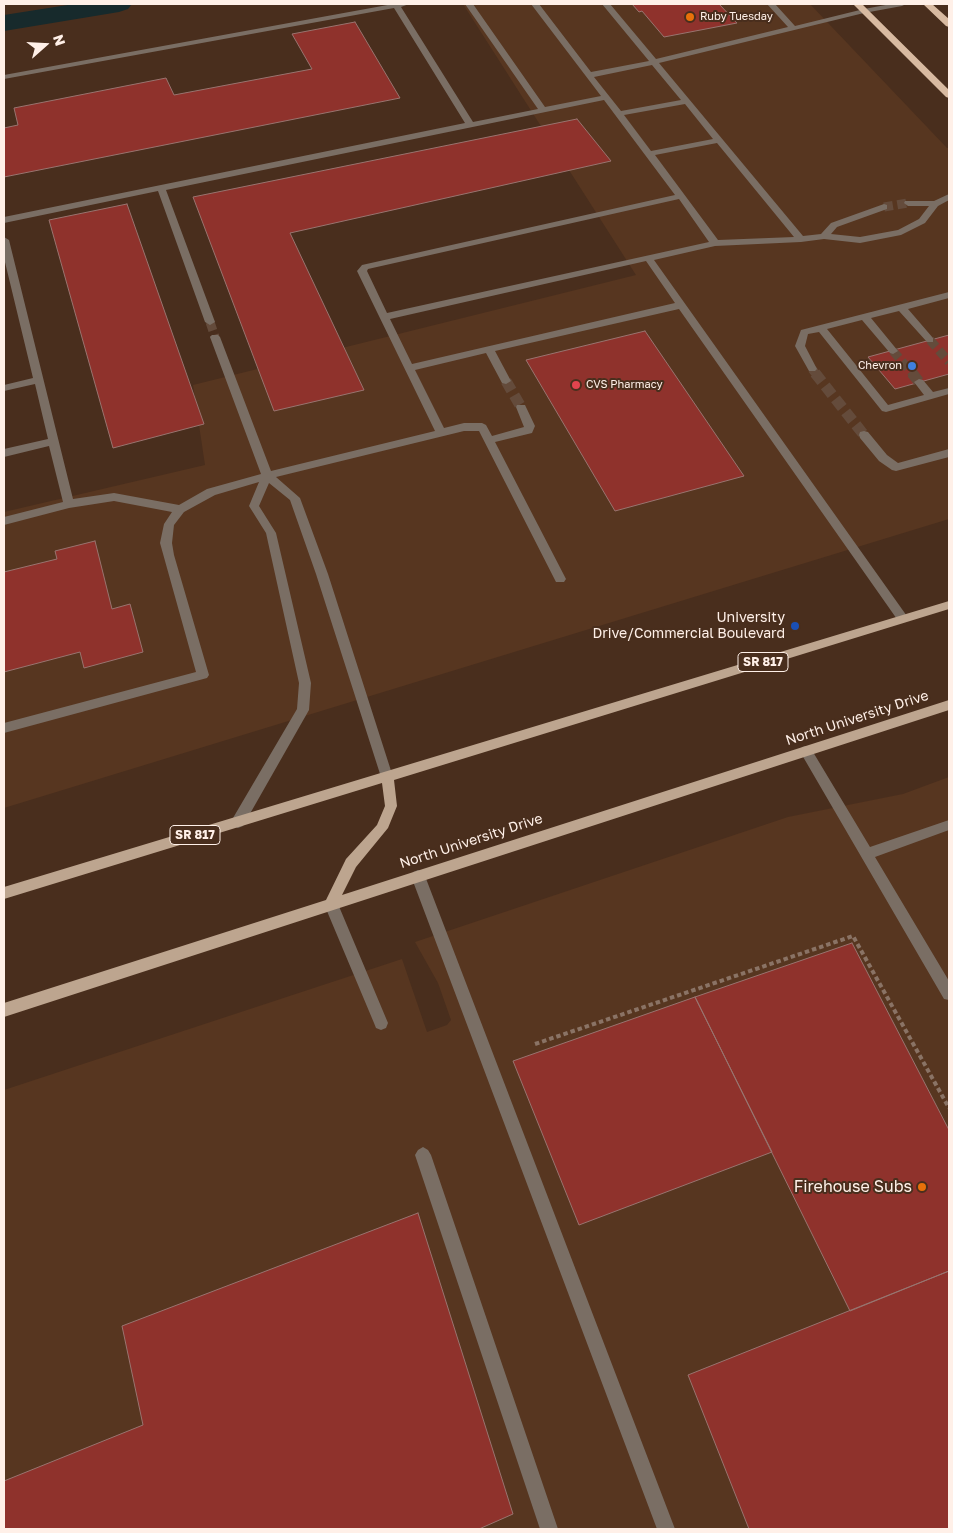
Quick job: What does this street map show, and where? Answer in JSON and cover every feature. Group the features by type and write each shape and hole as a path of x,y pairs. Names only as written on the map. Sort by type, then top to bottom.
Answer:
{"highway":[{"path":"856,4 949,95"},
{"path":"927,4 949,24"}],"main road":[{"name":"SR 817","path":"4,894 949,605"},
{"name":"North University Drive","path":"4,1010 949,705"},
{"path":"331,904 351,863 382,828 390,806 387,777"}],"lane":[{"path":"4,77 405,4"},
{"path":"469,4 543,110"},
{"path":"535,4 715,243"},
{"path":"606,4 801,239"},
{"path":"771,4 794,28"},
{"path":"590,75 655,62 864,11 902,4"},
{"path":"396,5 470,124"},
{"path":"4,220 606,97"},
{"path":"618,114 688,101"},
{"path":"649,154 719,140"},
{"path":"161,188 210,322"},
{"path":"441,433 362,271 365,267 681,196"},
{"path":"385,317 715,243 801,239 824,236 860,240 901,232 922,221 935,204 946,196"},
{"path":"908,203 935,204"},
{"path":"824,236 834,225 884,208"},
{"path":"4,240 7,267 69,504"},
{"path":"648,258 903,619"},
{"path":"812,368 800,346 804,332 949,295"},
{"path":"409,368 681,305"},
{"path":"901,307 930,340"},
{"path":"864,316 892,351"},
{"path":"821,328 886,409 949,391"},
{"path":"215,337 267,476 295,498 322,574 387,777"},
{"path":"488,349 506,381"},
{"path":"4,388 38,380"},
{"path":"919,382 931,396"},
{"path":"489,440 528,430 530,426 520,407"},
{"path":"4,728 203,675 166,543 170,524 180,509 211,492 267,476 464,427 482,427 560,579"},
{"path":"864,435 883,458 896,467 949,453"},
{"path":"4,453 54,441"},
{"path":"238,822 303,710 304,683 271,533 254,506 267,476"},
{"path":"4,521 69,504 114,497 180,509"},
{"path":"806,751 949,994"},
{"path":"866,854 949,825"},
{"path":"418,876 666,1529"},
{"path":"331,904 381,1023"},
{"path":"423,1155 549,1529"}],"path":[{"path":"535,1044 853,936 949,1108"}],"shaded area":[{"path":"463,4 810,4 949,148 949,519 4,808 4,512 205,465 193,385 636,275"},
{"path":"949,777 949,1529 4,1529 4,1090 402,959 427,1032 447,1025 451,1020 438,983 415,942 788,817 903,794"}],"building":[{"name":"Ruby Tuesday","path":"632,4 719,4 737,23 664,37 642,11 639,12"},
{"path":"355,22 400,98 4,177 4,128 18,125 14,108 166,78 174,95 312,69 292,34"},
{"path":"577,119 611,161 290,233 364,390 274,411 193,197"},
{"path":"127,204 204,424 113,448 49,220"},
{"name":"CVS Pharmacy","path":"645,331 744,476 615,511 526,360"},
{"name":"Chevron","path":"949,335 949,374 895,389 868,357"},
{"path":"95,541 112,609 130,604 143,652 84,668 80,652 4,672 4,572 57,559 55,551"},
{"path":"852,943 949,1130 949,1271 850,1311 695,997"},
{"path":"695,997 772,1152 579,1225 513,1061"},
{"path":"418,1213 513,1514 479,1529 4,1529 4,1481 143,1425 122,1326"},
{"path":"949,1271 949,1529 749,1529 688,1375"}],"waterway":[{"path":"4,23 119,4"}],"tunnel":[{"path":"884,207 908,203"},
{"path":"210,322 215,337"},
{"path":"930,340 949,362"},
{"path":"893,351 913,374"},
{"path":"812,369 816,374"},
{"path":"815,373 864,435"},
{"path":"912,373 919,382"},
{"path":"506,381 521,407"}],"place":[{"name":"Ruby Tuesday","path":"690,17"},
{"name":"Chevron","path":"912,366"},
{"name":"CVS Pharmacy","path":"576,385"},
{"name":"University Drive/Commercial Boulevard","path":"795,626"},
{"name":"Firehouse Subs","path":"922,1187"}]}
